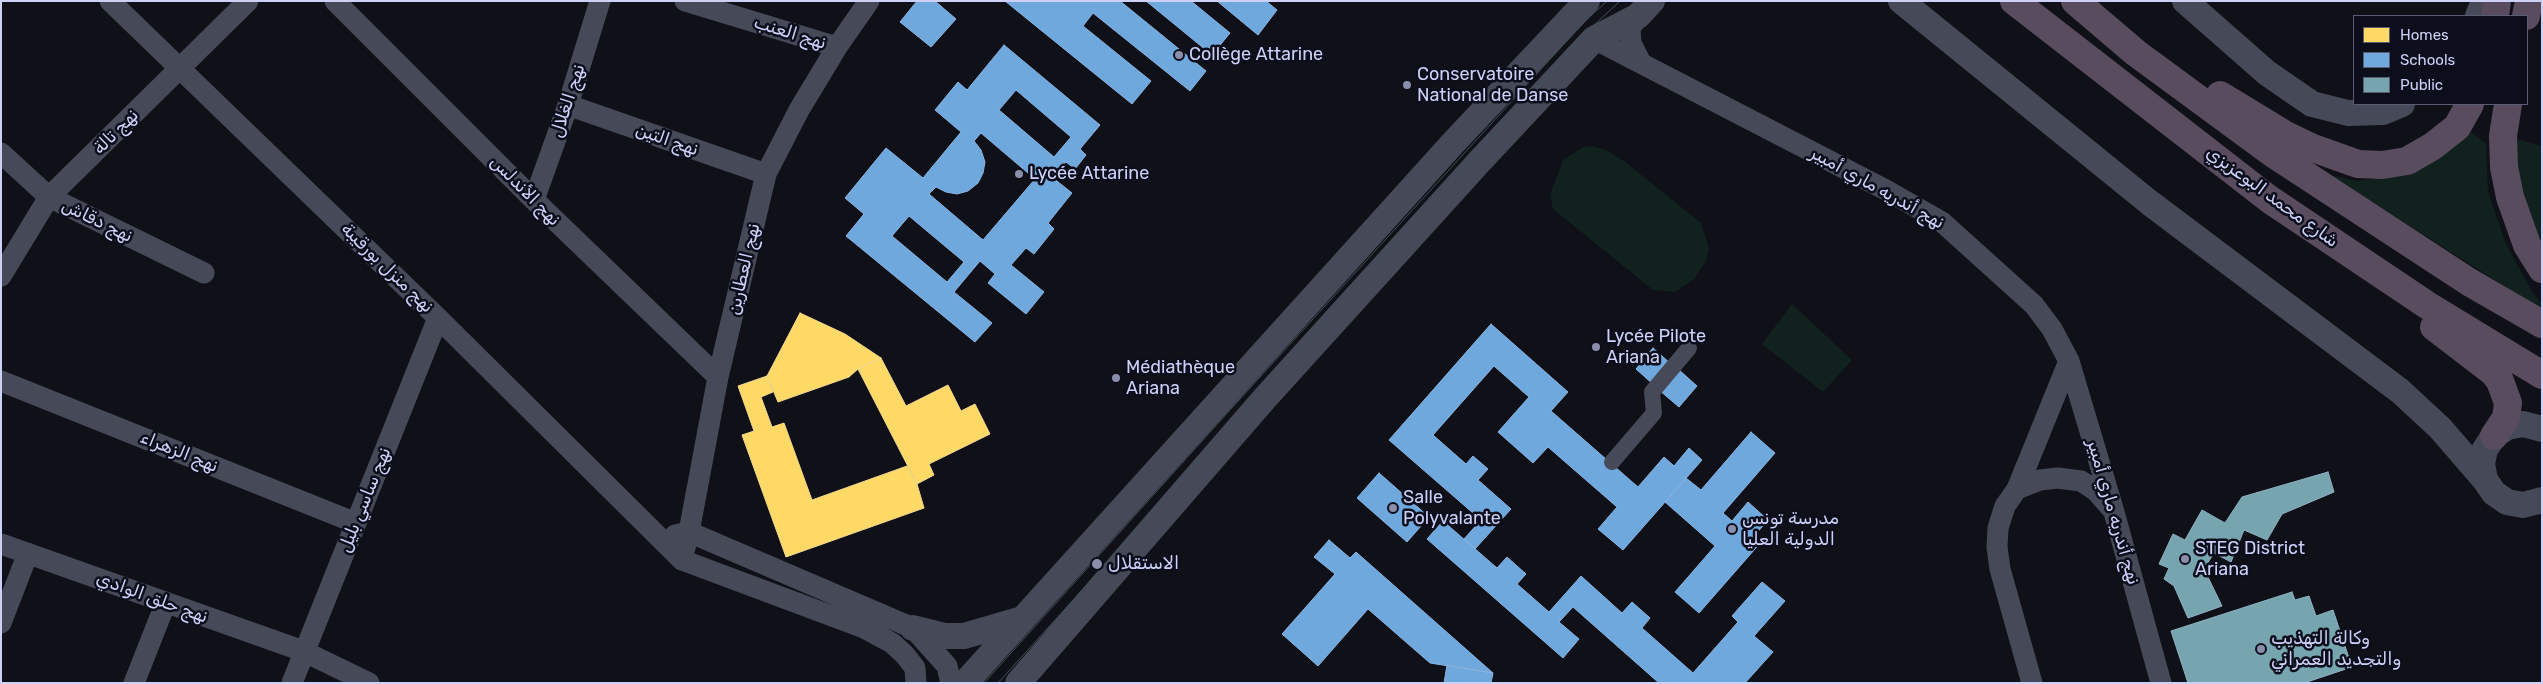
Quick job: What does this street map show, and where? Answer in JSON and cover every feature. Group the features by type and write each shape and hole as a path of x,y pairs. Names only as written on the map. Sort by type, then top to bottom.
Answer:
{"highway":[{"name":"شارع محمد البوعزيزي","path":"2014,1 2270,198 2426,305 2542,375"},
{"name":"شارع محمد البوعزيزي","path":"2075,1 2138,45 2272,153 2469,282 2542,324"},
{"path":"2091,1 2138,45 2284,134 2313,148 2358,164 2382,165 2407,161 2433,146 2457,127 2469,105"},
{"path":"2495,15 2497,1"},
{"path":"2526,15 2529,1"},
{"path":"2508,105 2503,136 2504,167 2508,189 2524,237 2542,270"},
{"path":"2270,198 2494,373 2500,381 2508,402 2506,418 2492,438"}],"street":[{"name":"نهج منزل بورقيبة","path":"110,1 438,318 682,560"},
{"name":"نهج تالة","path":"1,276 49,197 248,1"},
{"name":"نهج الأندلس","path":"335,1 534,200 718,377"},
{"name":"نهج الغلال","path":"534,200 568,105 600,1"},
{"name":"نهج العنب","path":"685,1 837,47"},
{"name":"نهج العطارين","path":"682,560 718,377 766,174 798,110 837,47 869,1"},
{"path":"965,683 1454,142 1587,1"},
{"path":"1901,1 2150,202 2400,391 2440,428 2494,493 2508,502 2523,505 2542,500"},
{"path":"2185,1 2267,73 2312,104 2348,113 2383,112 2400,105"},
{"path":"2478,15 2484,1"},
{"path":"1018,683 1265,398 1594,39 1645,8"},
{"path":"1641,63 1631,43 1630,29 1645,8"},
{"name":"نهج أندريه ماري أمبير","path":"1594,39 1886,190 1942,222 2034,305 2052,329 2069,361 2114,512 2161,683"},
{"name":"نهج التين","path":"568,105 766,174"},
{"name":"نهج دقاش","path":"1,153 49,197 204,273"},
{"name":"نهج ساسي بليل","path":"292,683 438,318"},
{"path":"1612,462 1654,413 1652,392 1689,348"},
{"path":"2032,683 2000,568 1997,547 1998,528 2005,506 2017,489 2069,361"},
{"name":"نهج الزهراء","path":"1,381 356,523"},
{"path":"2485,480 2482,464 2485,449 2492,438 2507,427 2523,424 2542,429"},
{"path":"2440,428 2492,438"},
{"path":"2017,489 2040,480 2058,478 2081,481 2096,491 2114,512"},
{"path":"660,537 689,532 913,628 945,636 964,636 1020,620"},
{"name":"نهج حلق الوادي","path":"1,544 303,652 370,683"},
{"path":"1,622 28,554"},
{"path":"682,560 864,628 892,643 904,655 915,668 916,683"},
{"path":"134,683 166,602"},
{"path":"913,628 947,666 951,683"}],"shaded area":[{"path":"2463,126 2486,144 2488,192 2506,244 2531,290 2542,304 2542,310 2330,175 2357,181 2399,176"},
{"path":"2508,137 2542,146 2542,254 2532,239"},
{"path":"1592,146 1606,150 1624,161 1701,223 1709,248 1707,259 1694,279 1675,292 1653,290 1553,209 1550,195 1563,160 1583,147"},
{"path":"1792,304 1852,360 1823,392 1762,344"}],"building: Homes":[{"path":"800,313 845,334 881,358 858,369 849,377 778,402 767,376"},
{"path":"881,358 906,406 948,385 961,411 975,404 990,434 929,464 934,475 917,484 858,369"},
{"path":"767,376 773,392 761,397 772,427 784,423 812,500 907,466 917,484 924,508 786,557 742,435 754,431 738,386"}],"building: Schools":[{"path":"917,1 935,1 956,19 931,47 900,22"},
{"path":"1005,1 1120,1 1206,71 1190,91 1093,13 1083,26 1151,81 1132,104"},
{"path":"1146,1 1191,1 1230,33 1212,55"},
{"path":"1217,1 1266,1 1277,10 1258,35"},
{"path":"1004,45 1100,125 1080,149 1086,155 1075,169 1066,162 1053,178 1072,193 1048,223 1054,229 1034,254 1026,248 1011,265 1044,292 1026,314 988,283 995,274 980,261 954,292 992,323 975,342 846,236 864,214 845,198 886,148 923,178 961,132 935,110 958,82 967,90","holes":["1016,90 1071,137 1054,157 999,110","981,133 1035,179 983,240 929,194 936,187 946,192 957,194 968,191 978,183 983,173 985,162 981,150 974,141","909,216 964,262 947,282 892,236"]},
{"path":"1491,324 1568,392 1551,411 1638,487 1664,457 1674,466 1689,448 1702,460 1623,550 1598,529 1617,507 1548,447 1533,463 1498,432 1529,397 1494,366 1433,435 1466,464 1473,456 1488,469 1478,480 1511,509 1475,549 1464,539 1481,520 1389,440"},
{"path":"1653,348 1671,364 1654,385 1636,369"},
{"path":"1678,369 1697,386 1679,407 1659,390"},
{"path":"1751,432 1775,453 1723,513 1732,521 1748,502 1768,520 1755,535 1762,541 1699,613 1675,592 1715,546 1665,502 1686,478 1701,490"},
{"name":"Salle Polyvalante","path":"1379,473 1429,517 1407,542 1357,498"},
{"path":"1443,521 1497,568 1507,557 1526,574 1517,584 1549,612 1581,576 1622,613 1632,602 1650,618 1642,628 1693,673 1738,622 1732,616 1762,582 1785,601 1754,636 1773,652 1745,683 1659,683 1573,607 1559,622 1579,639 1563,658 1427,539"},
{"path":"1329,540 1350,558 1356,552 1493,673 1430,663 1368,609 1318,666 1282,634 1335,574 1314,557"},
{"path":"1447,665 1493,673 1491,683 1444,683"}],"building: Public":[{"path":"2328,472 2334,492 2282,514 2267,540 2244,530 2231,562 2214,553 2204,569 2222,606 2188,618 2174,586 2164,579 2169,568 2159,564 2173,534 2185,540 2202,510 2225,523 2242,497"},
{"name":"وكالة التهذيب والتجديد العمراني","path":"2292,592 2295,600 2309,596 2316,616 2333,610 2352,667 2304,683 2188,683 2171,631"}],"tram line":[{"path":"984,683 1584,22 1607,1"},
{"path":"998,683 1591,28 1620,1"}],"place":[{"name":"Collège Attarine","path":"1179,55"},
{"name":"Conservatoire National de Danse","path":"1407,85"},
{"name":"Lycée Attarine","path":"1019,174"},
{"name":"Lycée Pilote Ariana","path":"1596,347"},
{"name":"Médiathèque Ariana","path":"1116,378"},
{"name":"Salle Polyvalante","path":"1393,508"},
{"name":"مدرسة تونس الدولية العليا","path":"1732,529"},
{"name":"STEG District Ariana","path":"2185,559"},
{"name":"الاستقلال","path":"1097,564"},
{"name":"وكالة التهذيب والتجديد العمراني","path":"2261,649"}]}
